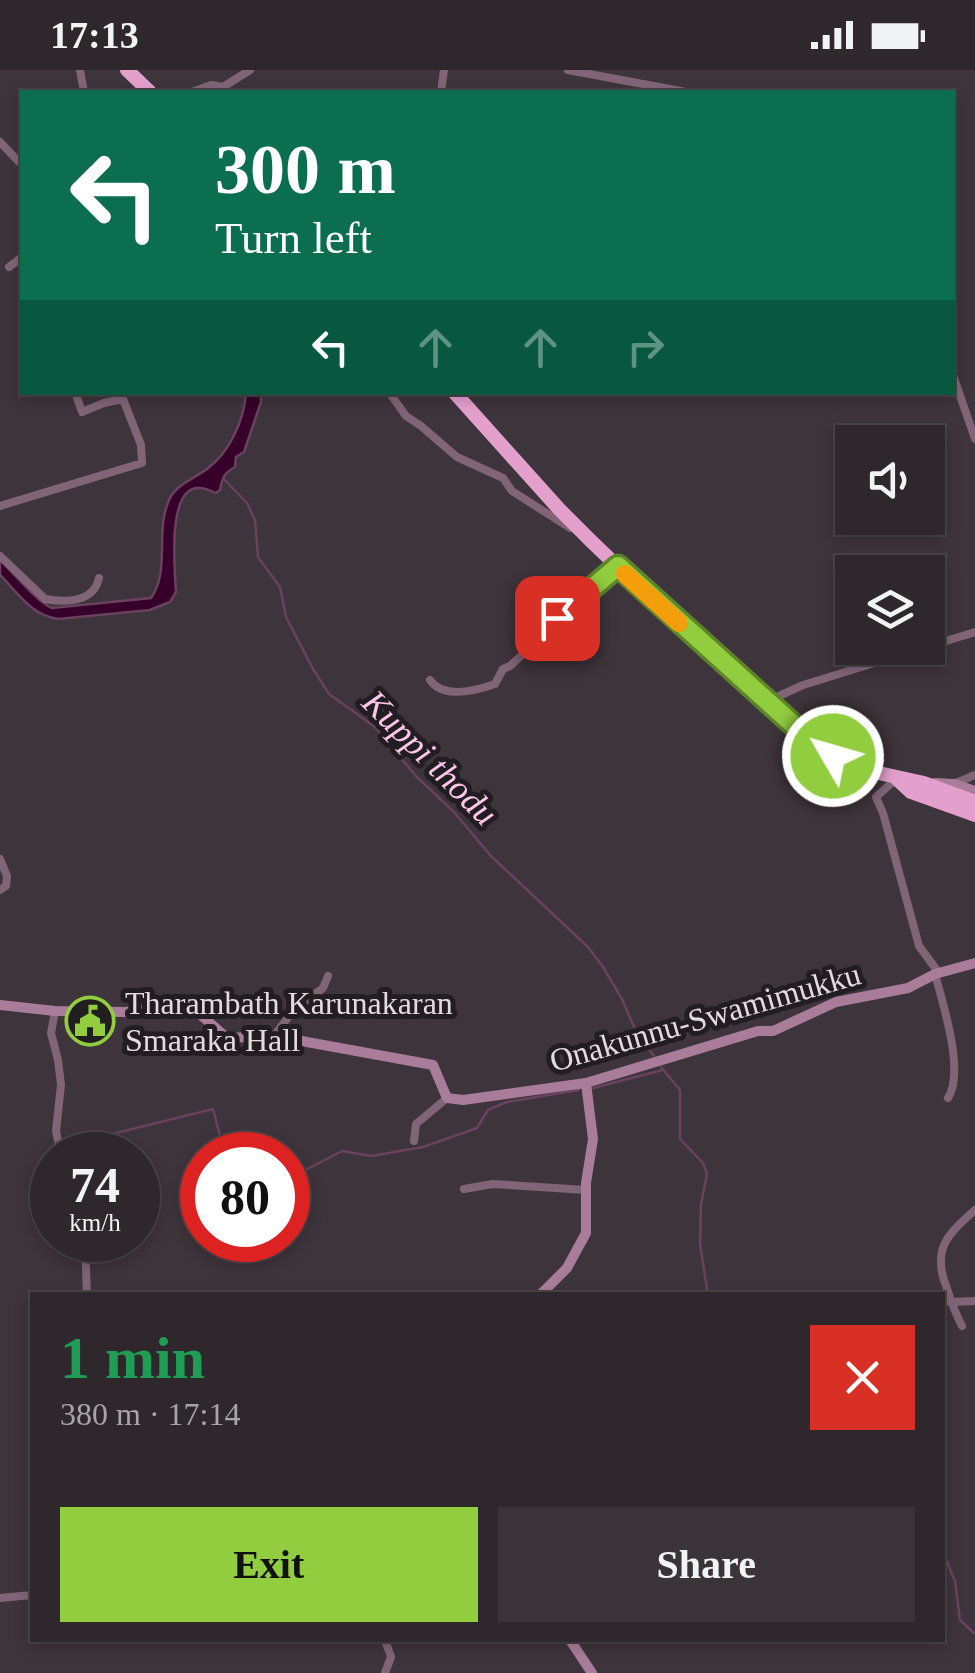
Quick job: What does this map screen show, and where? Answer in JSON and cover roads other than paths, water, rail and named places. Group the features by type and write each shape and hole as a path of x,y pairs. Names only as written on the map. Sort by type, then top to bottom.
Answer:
{"highway":[{"path":"127,70 148,90"},
{"path":"457,395 591,541 807,737 833,756 865,770 924,783 975,802"},
{"path":"896,778 911,792 975,815"}],"street":[{"path":"198,90 212,85 223,87 250,70"},
{"path":"568,70 675,90"},
{"path":"0,142 20,162"},
{"path":"8,267 20,258"},
{"path":"955,380 975,439"},
{"path":"0,506 142,462 141,445 122,399 82,412 75,395"},
{"path":"391,395 406,416 457,457 503,478 512,491 591,541"},
{"path":"0,556 46,599 88,598 96,590 99,578"},
{"path":"430,680 433,686 455,692 494,684 503,668 556,638 557,618 618,566"},
{"path":"768,701 803,685 975,632"},
{"path":"955,784 975,775"},
{"path":"896,778 876,798 918,946 937,974 949,1023 954,1090 948,1098"},
{"path":"924,783 955,784 975,791"},
{"path":"0,859 7,876 6,886 0,890"},
{"name":"Onakunnu-Swamimukku","path":"447,1098 462,1100 586,1083 758,1031 773,1031 836,1002 908,988 937,974 975,964"},
{"path":"274,1036 293,1011 323,988 328,976"},
{"path":"0,1004 55,1012 125,1012 186,1006 227,1038 274,1036 433,1066 447,1098 416,1124 414,1141"},
{"path":"55,1012 52,1033 61,1085 56,1132"},
{"path":"543,1292 566,1268 586,1232 586,1190 593,1139 586,1083"},
{"path":"464,1189 493,1184 586,1190"},
{"path":"962,1326 949,1298 940,1255 958,1224 975,1210"},
{"path":"85,1262 87,1292"},
{"path":"945,1297 975,1302"},
{"path":"0,1598 30,1596"},
{"path":"385,1673 391,1657 386,1642"},
{"path":"571,1642 592,1673"}],"waterway":[{"name":"Kuppi thodu","path":"223,478 247,503 255,520 258,557 280,587 286,617 329,694 375,727 491,856 588,947 622,999 637,1034 654,1056"},
{"path":"661,1067 680,1090 680,1139 703,1163 707,1174 700,1244 708,1292"},
{"path":"593,1088 663,1070"},
{"path":"310,1168 342,1151 371,1156 423,1147 477,1128 488,1110 507,1102 579,1090"},
{"path":"120,1132 213,1109 219,1132"},
{"path":"945,1557 955,1581 960,1620 975,1634"}],"place":[{"name":"Tharambath Karunakaran Smaraka Hall","path":"90,1021"}]}
